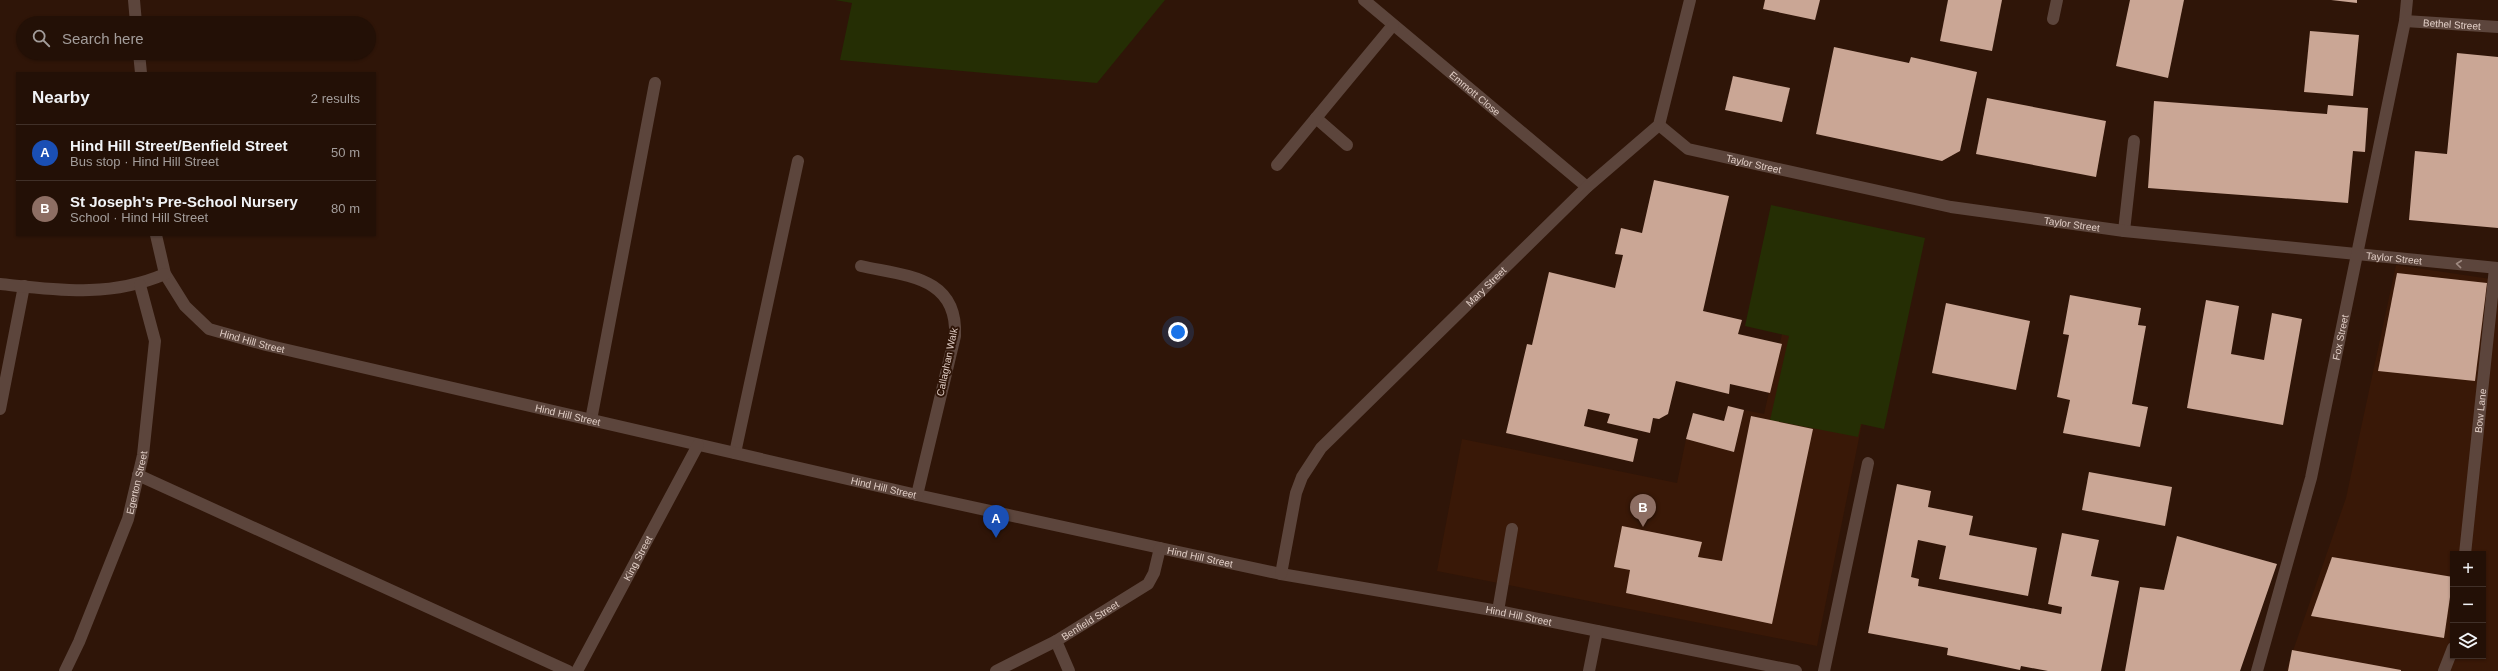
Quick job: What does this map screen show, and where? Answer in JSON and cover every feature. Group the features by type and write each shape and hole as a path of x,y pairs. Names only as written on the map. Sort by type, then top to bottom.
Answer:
{"street":[{"path":"134,0 135,16"},
{"name":"Emmott Close","path":"1364,0 1587,187"},
{"path":"1659,125 1690,0"},
{"path":"2053,19 2057,0"},
{"name":"Fox Street","path":"2257,671 2311,478 2405,21 2407,0"},
{"name":"Bethel Street","path":"2405,21 2498,27"},
{"path":"1277,165 1393,25"},
{"path":"140,60 141,72"},
{"path":"591,420 655,83"},
{"path":"1316,118 1347,145"},
{"name":"Mary Street","path":"1281,574 1296,493 1302,477 1321,448 1587,187 1659,125"},
{"name":"Taylor Street","path":"1659,125 1688,149 1951,207 2124,231 2358,253 2496,268"},
{"path":"2124,231 2134,141"},
{"path":"735,453 798,161"},
{"path":"0,284 77,292 140,285 165,274 156,236"},
{"name":"Callaghan Walk","path":"861,266 929,283 945,296 954,315 955,336 917,495"},
{"name":"Bow Lane","path":"2465,551 2496,268"},
{"name":"Hind Hill Street","path":"165,274 185,306 209,329 266,345 917,495 1281,574 1498,611 1796,671"},
{"name":"Egerton Street","path":"65,671 79,642 128,519 144,456 156,342 140,285"},
{"path":"0,409 24,286"},
{"name":"King Street","path":"577,671 698,445"},
{"path":"1824,671 1868,464"},
{"path":"138,475 568,671"},
{"path":"1498,611 1512,529"},
{"name":"Benfield Street","path":"996,671 1056,641 1148,584 1154,573 1160,548"},
{"path":"1589,671 1597,631"},
{"path":"1056,641 1069,671"},
{"path":"2444,671 2450,656"}],"shaded area":[{"path":"2396,265 2498,280 2498,671 2286,671 2346,498"},
{"path":"1782,334 1876,354 1817,646 1437,571 1462,439 1677,483 1686,439 1734,452 1744,410 1764,414"}],"green space":[{"path":"835,0 1165,0 1097,83 840,60 852,3"},
{"path":"1771,205 1925,238 1884,429 1861,424 1858,437 1770,420 1789,336 1745,326"}],"building":[{"path":"1765,0 1820,0 1815,20 1763,9"},
{"path":"1948,0 2002,0 1992,51 1940,41"},
{"path":"2130,0 2184,0 2168,78 2116,66"},
{"path":"2331,0 2357,0 2357,3"},
{"path":"2310,31 2359,35 2353,96 2304,92"},
{"path":"1834,47 1909,63 1911,57 1977,72 1960,151 1942,161 1816,134"},
{"path":"2457,53 2498,57 2498,228 2409,220 2415,151 2447,154"},
{"path":"1733,76 1790,88 1782,122 1725,110"},
{"path":"1987,98 2106,121 2096,177 1976,154"},
{"path":"2154,101 2327,114 2328,105 2368,108 2365,152 2353,151 2348,203 2148,188"},
{"path":"1654,180 1729,196 1703,311 1742,320 1738,334 1782,344 1770,393 1730,384 1729,394 1676,381 1668,414 1659,419 1653,418 1650,433 1607,423 1610,414 1588,409 1584,426 1638,439 1633,462 1506,433 1527,344 1532,345 1549,272 1615,288 1623,255 1615,254 1621,228 1642,233"},
{"path":"2397,273 2487,283 2475,381 2378,371"},
{"path":"2070,295 2141,308 2138,325 2146,326 2132,404 2148,407 2140,447 2063,433 2070,400 2057,397 2069,335 2063,334"},
{"path":"2206,300 2239,306 2231,354 2264,360 2272,313 2302,319 2283,425 2187,408"},
{"path":"1946,303 2030,321 2016,390 1932,373"},
{"path":"1728,406 1744,410 1734,452 1686,439 1693,413 1724,421"},
{"path":"1751,416 1813,429 1772,624 1626,593 1630,570 1614,567 1622,526 1702,542 1698,557 1722,561"},
{"path":"2089,472 2172,487 2165,526 2082,510"},
{"path":"1897,484 1931,491 1928,507 1973,516 1969,535 2037,548 2028,596 1939,579 1946,546 1918,540 1911,577 1919,579 1918,586 2061,614 2062,607 2048,604 2062,533 2099,540 2091,576 2119,581 2101,671 2048,671 2021,666 2020,670 1947,655 1948,648 1868,633"},
{"path":"2177,536 2277,564 2240,671 2125,671 2140,587 2164,590"},
{"path":"2332,557 2450,577 2450,597 2444,638 2311,616"},
{"path":"2292,650 2401,670 2401,671 2288,671"}],"place":[{"name":"St Joseph's Pre-School Nursery","path":"1643,527"},
{"name":"Hind Hill Street/Benfield Street","path":"996,538"}]}
